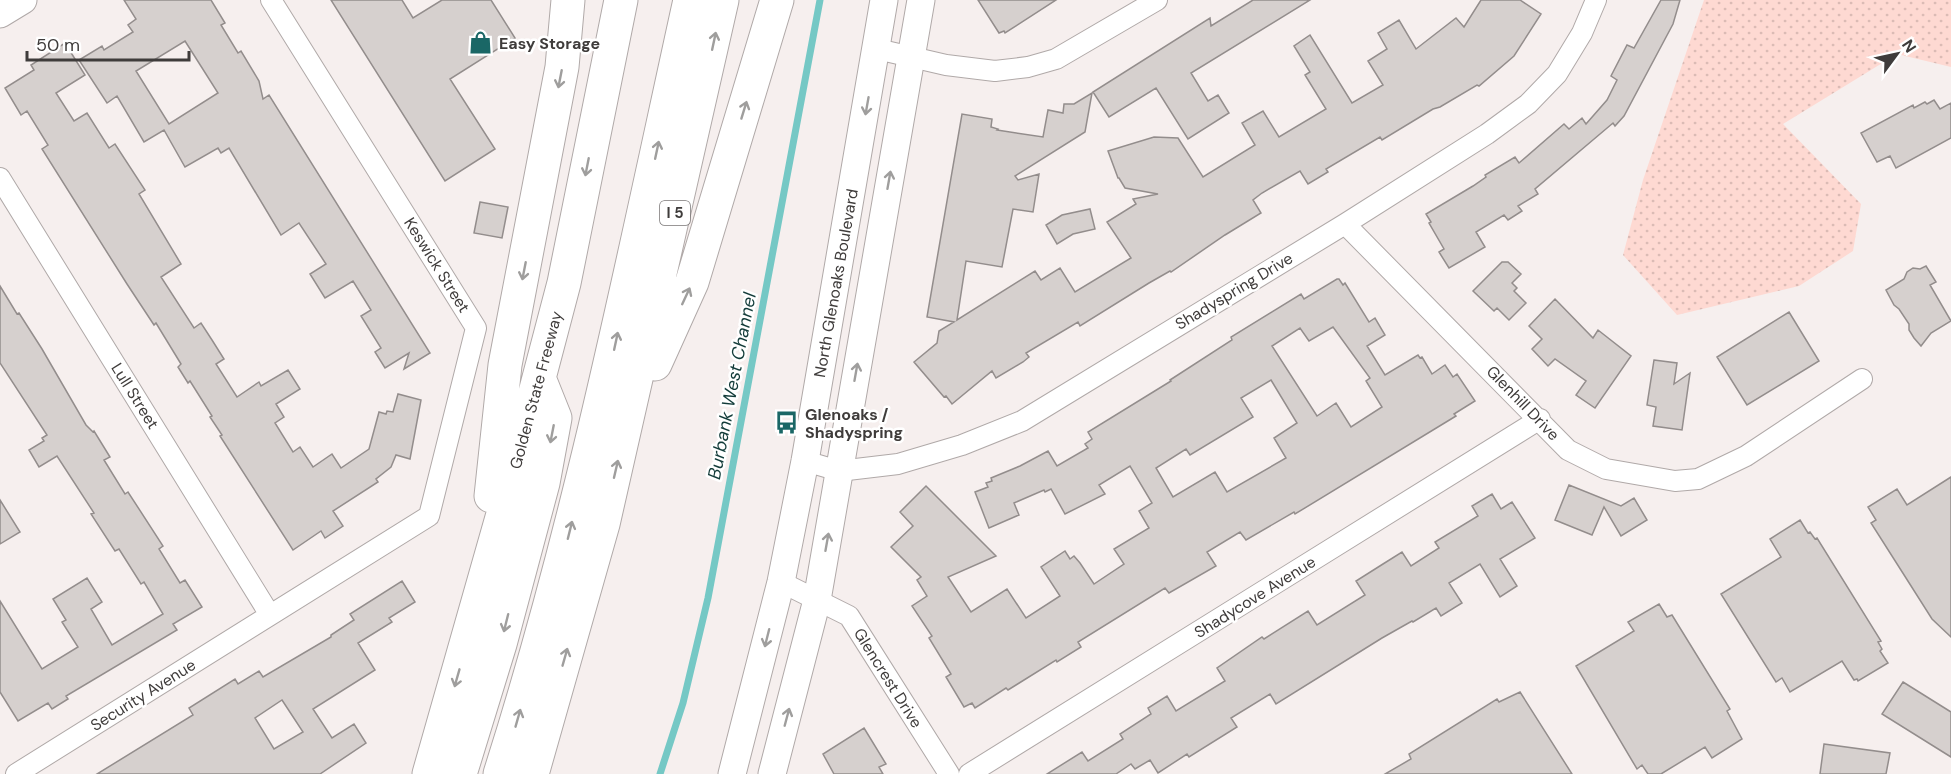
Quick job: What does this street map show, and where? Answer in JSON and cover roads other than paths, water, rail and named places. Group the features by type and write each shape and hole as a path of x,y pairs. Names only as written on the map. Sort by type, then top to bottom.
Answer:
{"highway":[{"path":"478,602 505,365 562,67 568,0"},
{"name":"Golden State Freeway","path":"429,774 564,283 621,0"},
{"path":"500,774 569,536 615,343 690,0"},
{"name":"I 5","path":"532,774 603,524 722,0"},
{"path":"626,425 692,282 777,0"},
{"path":"459,774 501,644 543,483 555,418 539,378"}],"main road":[{"path":"0,14 23,0"},
{"name":"North Glenoaks Boulevard","path":"732,774 781,582 805,461 884,0"},
{"path":"772,774 817,600 921,0"}],"street":[{"name":"Keswick Street","path":"270,615 429,516 476,328 271,0"},
{"path":"877,49 946,65 995,70 1028,68 1056,59 1157,0"},
{"name":"Shadyspring Drive","path":"805,461 839,471 898,464 962,445 1022,421 1345,224 1487,134 1528,104 1557,74 1582,33 1596,0"},
{"name":"Lull Street","path":"0,178 270,615"},
{"name":"Glenhill Drive","path":"1345,224 1540,419 1568,450 1606,469 1676,481 1698,479 1746,456 1862,379"},
{"name":"Shadycove Avenue","path":"969,774 1540,419"},
{"name":"Glencrest Drive","path":"781,582 849,616 949,774"},
{"name":"Security Avenue","path":"16,774 270,615"}],"waterway":[{"name":"Burbank West Channel","path":"660,774 683,703 708,598 820,0"}],"place":[{"name":"Easy Storage","path":"481,43"},
{"name":"Glenoaks / Shadyspring","path":"787,423"}]}
